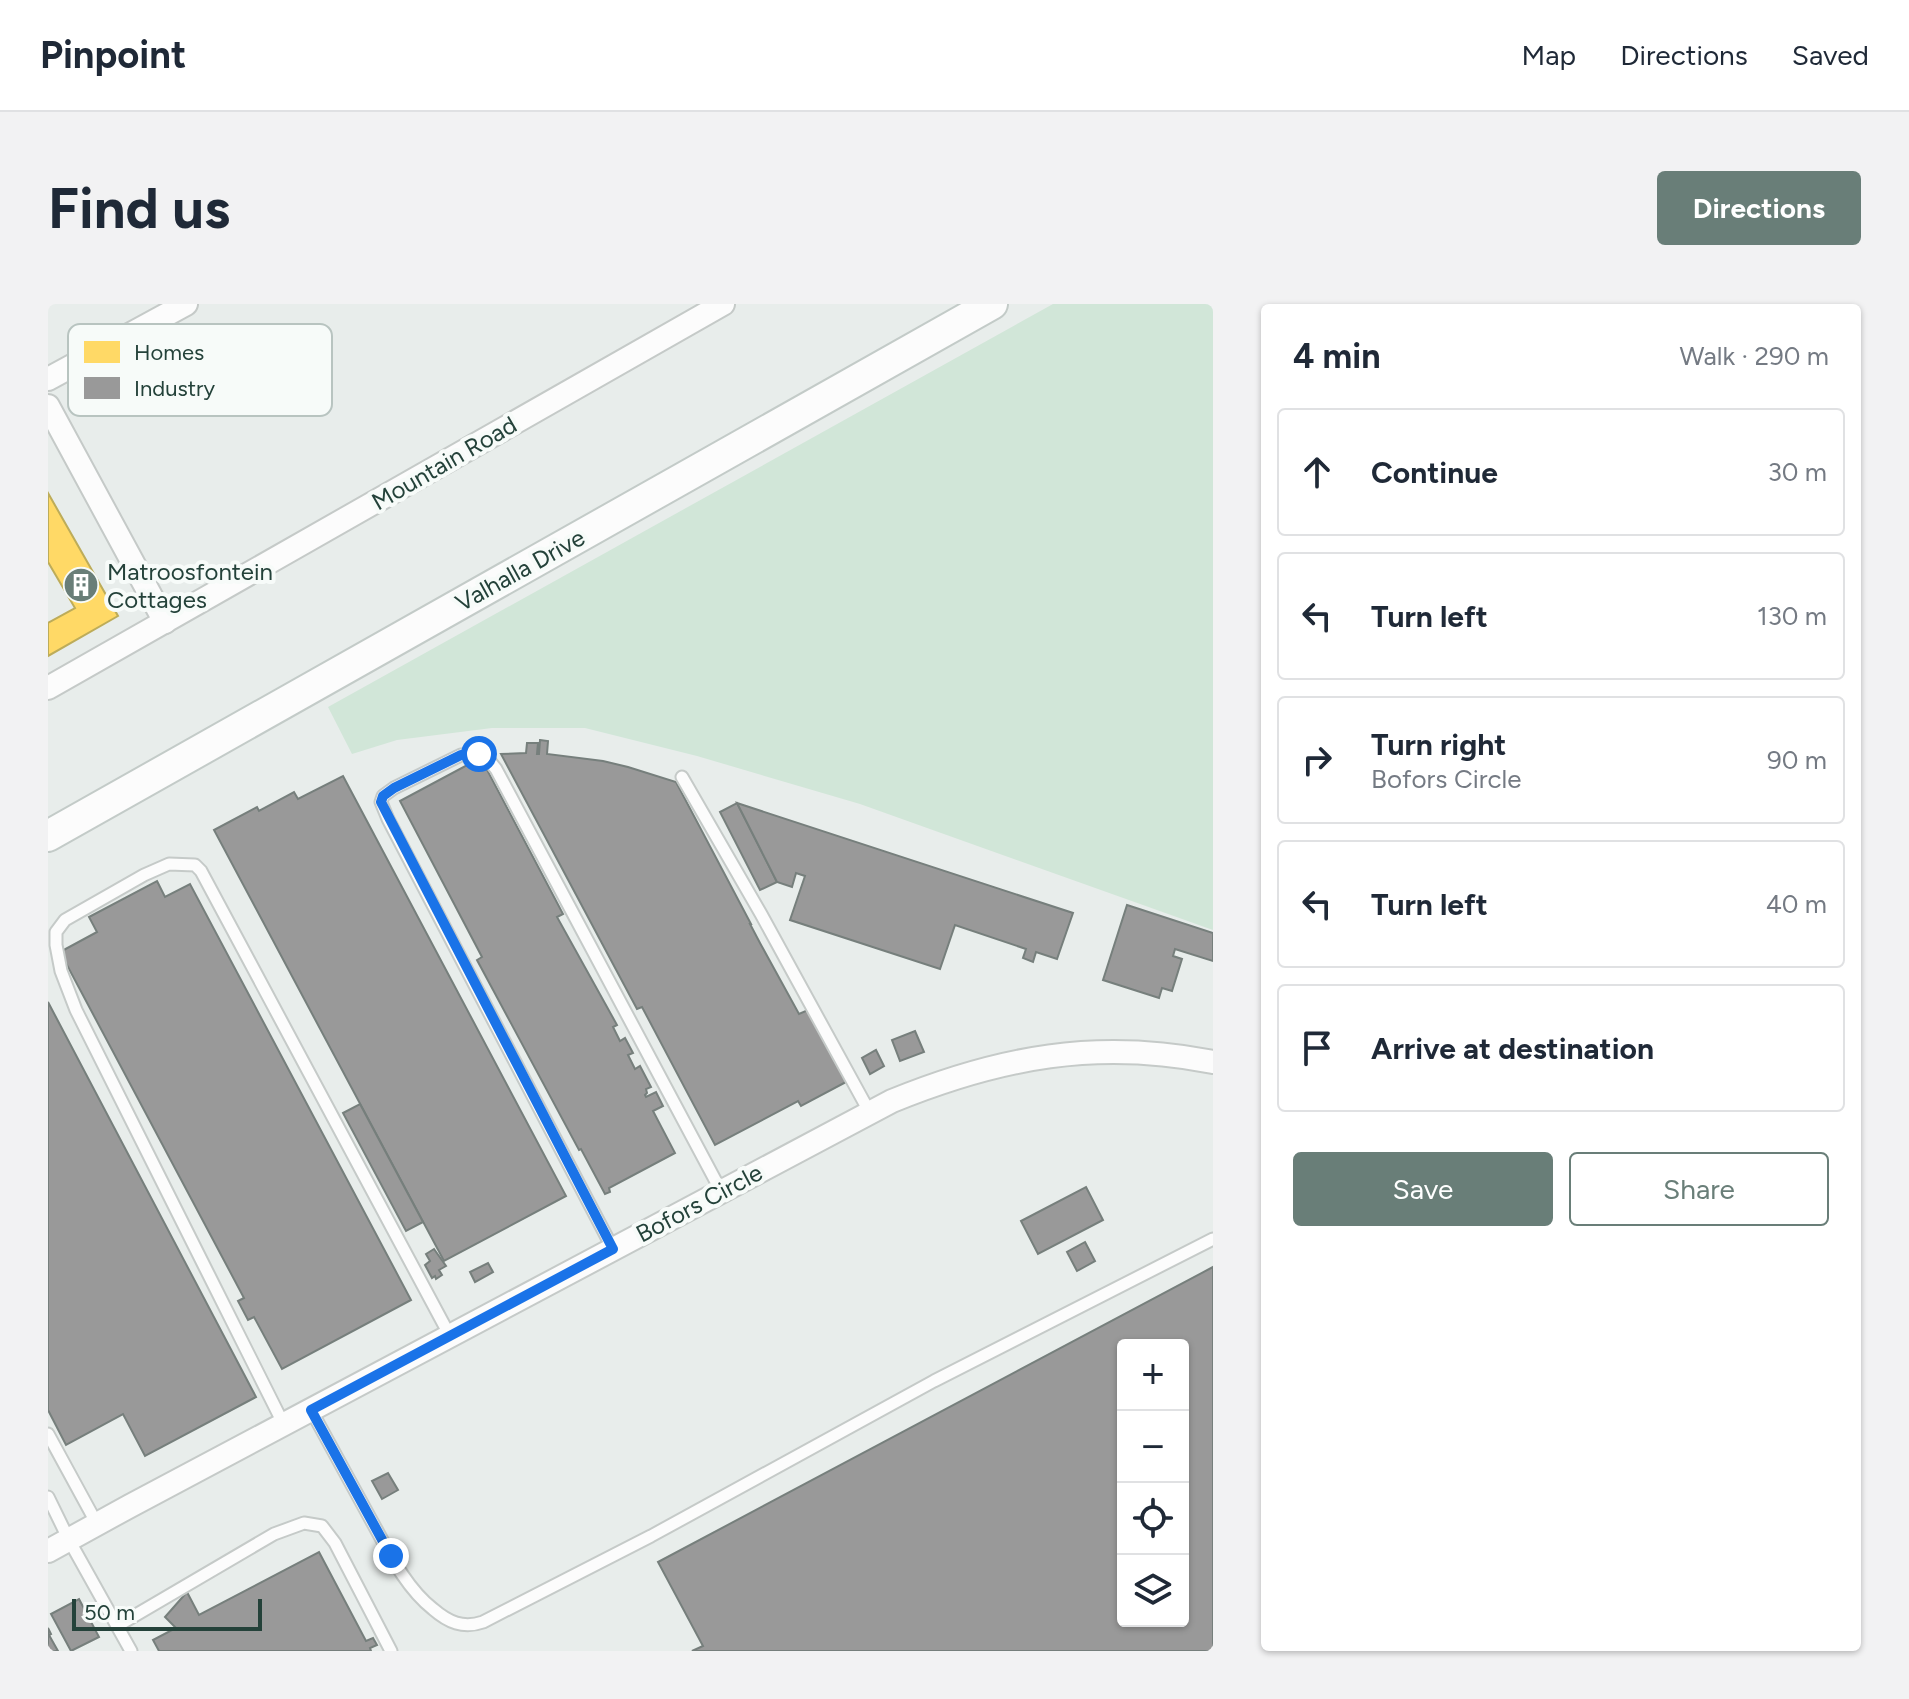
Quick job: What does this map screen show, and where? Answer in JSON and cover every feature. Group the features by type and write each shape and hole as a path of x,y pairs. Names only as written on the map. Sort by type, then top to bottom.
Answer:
{"main road":[{"name":"Valhalla Drive","path":"48,836 992,304"}],"street":[{"path":"149,324 186,304"},
{"name":"Mountain Road","path":"48,688 723,304"},
{"path":"48,379 68,368"},
{"path":"48,406 165,622"},
{"name":"Bofors Circle","path":"48,1551 892,1101 975,1070 1056,1055 1145,1052 1213,1062"}],"lane":[{"path":"613,1249 388,819 381,802 383,796 394,788 461,755 479,754 488,759 721,1191"},
{"path":"682,777 870,1113"},
{"path":"284,1425 76,1010 61,971 56,932 65,920 144,875 169,864 195,865 201,871 450,1336"},
{"path":"311,1410 412,1589 447,1619 471,1626 651,1536 934,1381 1213,1239"},
{"path":"48,1434 97,1524"},
{"path":"48,1497 131,1651"},
{"path":"117,1626 274,1534 304,1523 322,1526 335,1543 391,1651"}],"green space":[{"path":"1053,304 1213,304 1213,930 860,804 697,756 585,728 492,728 397,740 352,754 328,707"}],"building: Homes":[{"name":"Matroosfontein Cottages","path":"48,493 118,616 48,656 48,623 75,608 48,562"}],"building: Industry":[{"path":"540,740 548,741 547,754 603,761 676,782 799,1014 808,1010 846,1082 801,1106 798,1101 715,1145 642,1007 637,1009 501,754 526,753 527,743 538,743 539,754"},
{"path":"471,763 484,764 563,914 557,917 617,1025 613,1027 620,1041 625,1038 633,1053 628,1055 635,1069 640,1066 651,1087 646,1089 646,1097 656,1092 663,1106 653,1111 675,1153 609,1188 610,1192 605,1194 477,960 482,957 400,801"},
{"path":"343,776 566,1196 444,1261 214,830 257,807 259,811 294,792 298,799"},
{"path":"737,803 777,882 760,890 720,812"},
{"path":"737,803 1073,913 1057,959 1036,952 1033,962 1023,958 1026,949 955,925 940,969 790,920 805,876 796,873 792,887 777,882"},
{"path":"157,881 165,897 190,884 411,1300 282,1369 254,1317 248,1320 238,1301 244,1298 60,952 97,932 89,917"},
{"path":"1127,905 1213,933 1213,961 1175,949 1173,956 1182,959 1172,991 1162,988 1159,998 1103,980"},
{"path":"48,1002 256,1397 145,1456 123,1414 66,1445 48,1410"},
{"path":"915,1031 924,1052 900,1061 892,1040"},
{"path":"876,1050 884,1066 870,1074 862,1058"},
{"path":"360,1104 423,1222 406,1231 343,1113"},
{"path":"1086,1187 1103,1220 1038,1254 1021,1221"},
{"path":"1085,1242 1095,1261 1077,1271 1067,1252"},
{"path":"434,1249 446,1266 439,1270 442,1275 436,1279 435,1276 432,1278 425,1265 430,1261 426,1254"},
{"path":"488,1263 493,1272 475,1282 470,1272"},
{"path":"1213,1267 1213,1651 692,1651 703,1646 658,1562"},
{"path":"388,1473 398,1490 382,1499 372,1481"},
{"path":"319,1552 366,1641 373,1638 377,1645 370,1648 371,1651 159,1651 153,1640 176,1628 165,1617 187,1592 199,1615"},
{"path":"79,1599 99,1637 71,1651 51,1614"},
{"path":"48,1628 49,1635 58,1651 48,1651"}],"place":[{"name":"Matroosfontein Cottages","path":"81,585"}],"route":[{"path":"391,1556 311,1410 613,1249 381,802 383,796 394,788 461,755 479,754"}]}
